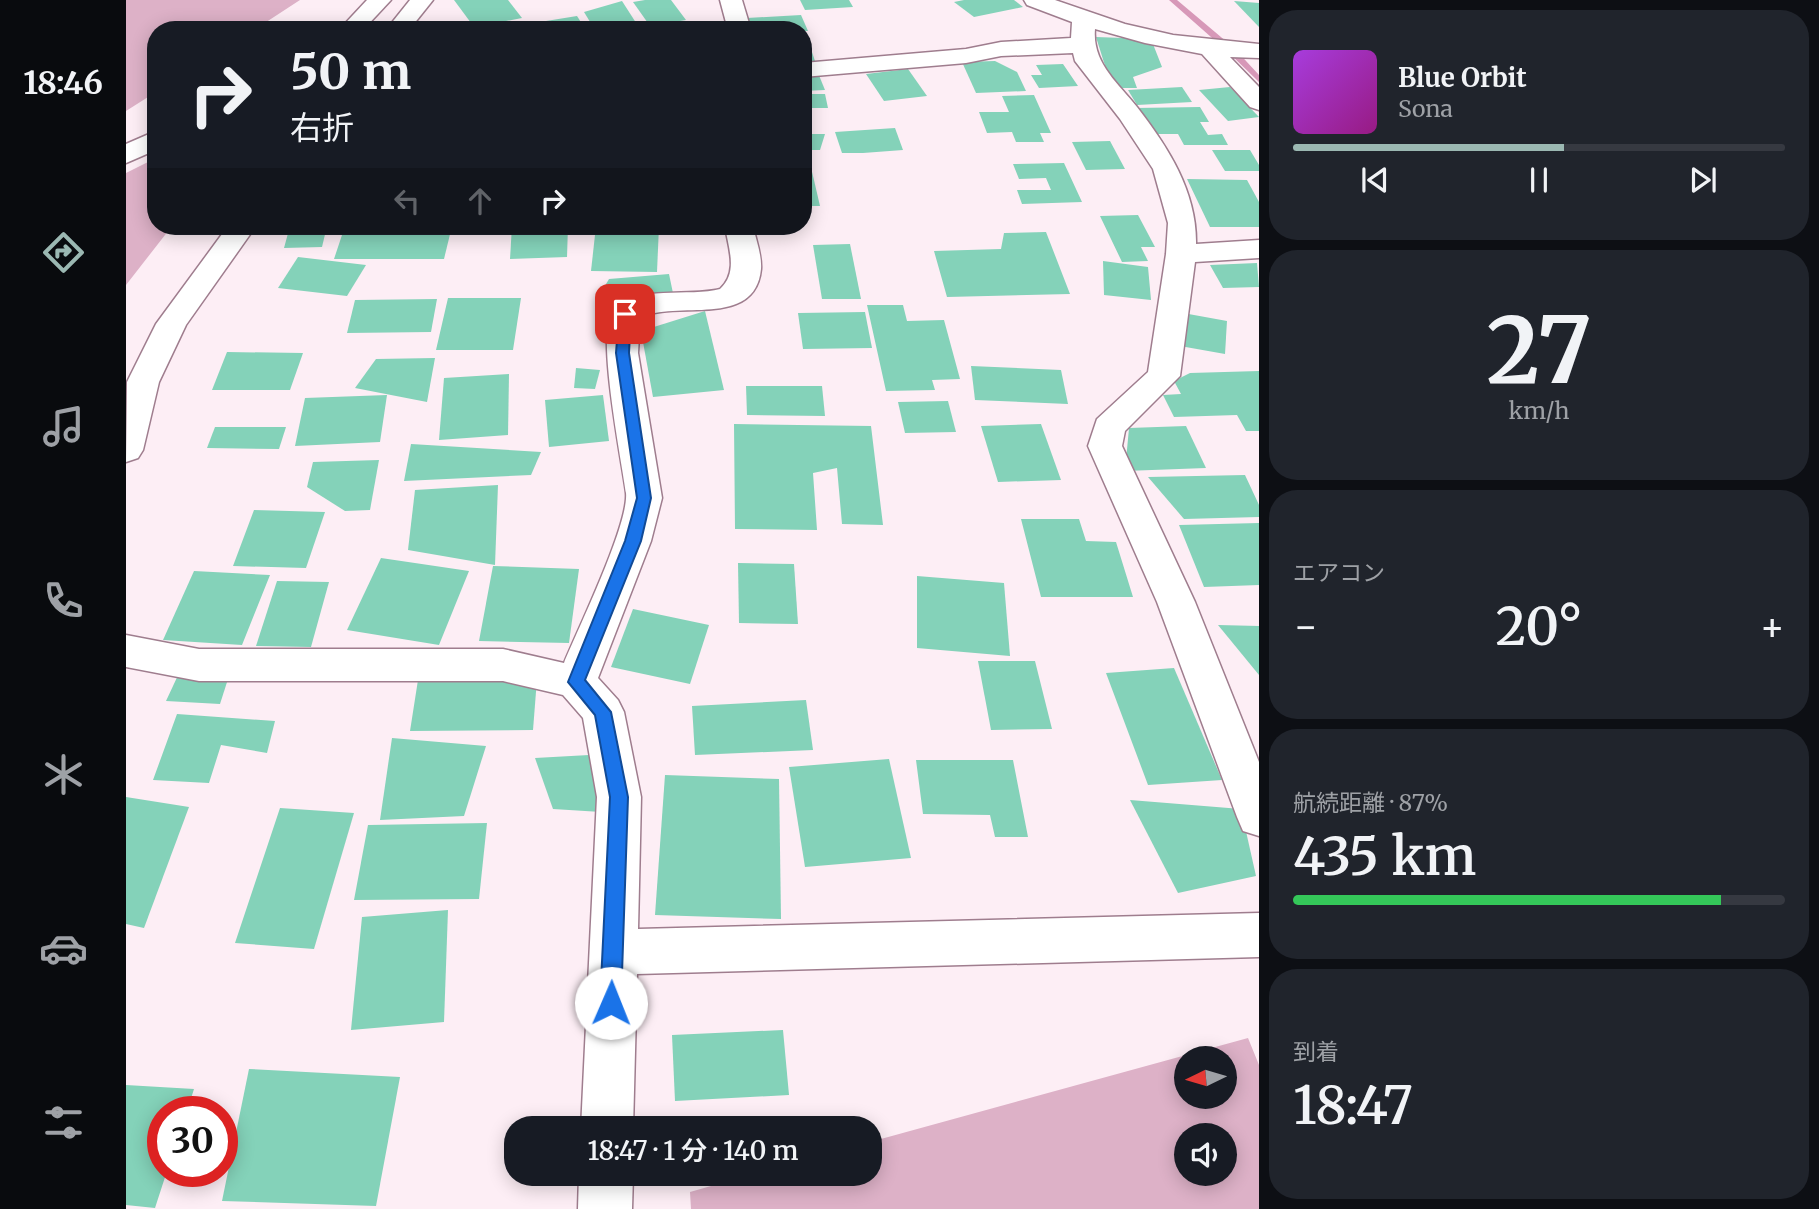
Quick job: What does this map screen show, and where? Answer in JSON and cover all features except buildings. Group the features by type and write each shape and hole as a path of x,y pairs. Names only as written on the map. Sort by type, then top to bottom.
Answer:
{"street":[{"path":"359,21 380,0"},
{"path":"404,21 422,0"},
{"path":"731,0 737,21"},
{"path":"1035,0 1083,33 1087,61 1130,114 1166,169 1182,223 1181,254 1164,376 1109,428 1105,446 1176,602 1259,817"},
{"path":"812,69 966,56 1083,33 1211,50 1259,51"},
{"path":"1211,50 1259,102"},
{"path":"126,155 147,144"},
{"path":"126,450 143,382 171,324 235,235"},
{"path":"576,682 633,541 644,498 622,353 625,314 634,306 647,302 718,301 735,295 743,283 746,270 740,235"},
{"path":"1181,254 1259,249"},
{"path":"126,651 199,665 503,665 576,682 603,712 619,797 607,1116"},
{"path":"612,952 1259,935"},
{"path":"605,1209 606,1186"}],"shaded area":[{"path":"126,0 300,0 268,21 147,21 147,98 126,111"},
{"path":"147,162 147,235 165,235 126,285 126,173"},
{"path":"1248,1038 1259,1065 1259,1209 691,1209 690,1192 711,1186 882,1186 882,1139 1174,1058 1174,1110 1237,1110 1237,1046 1219,1046"}],"waterway":[{"path":"1173,0 1231,50 1259,80"}],"route":[{"path":"611,1003 619,797 603,712 576,682 633,541 644,498 622,353 625,314"}]}
